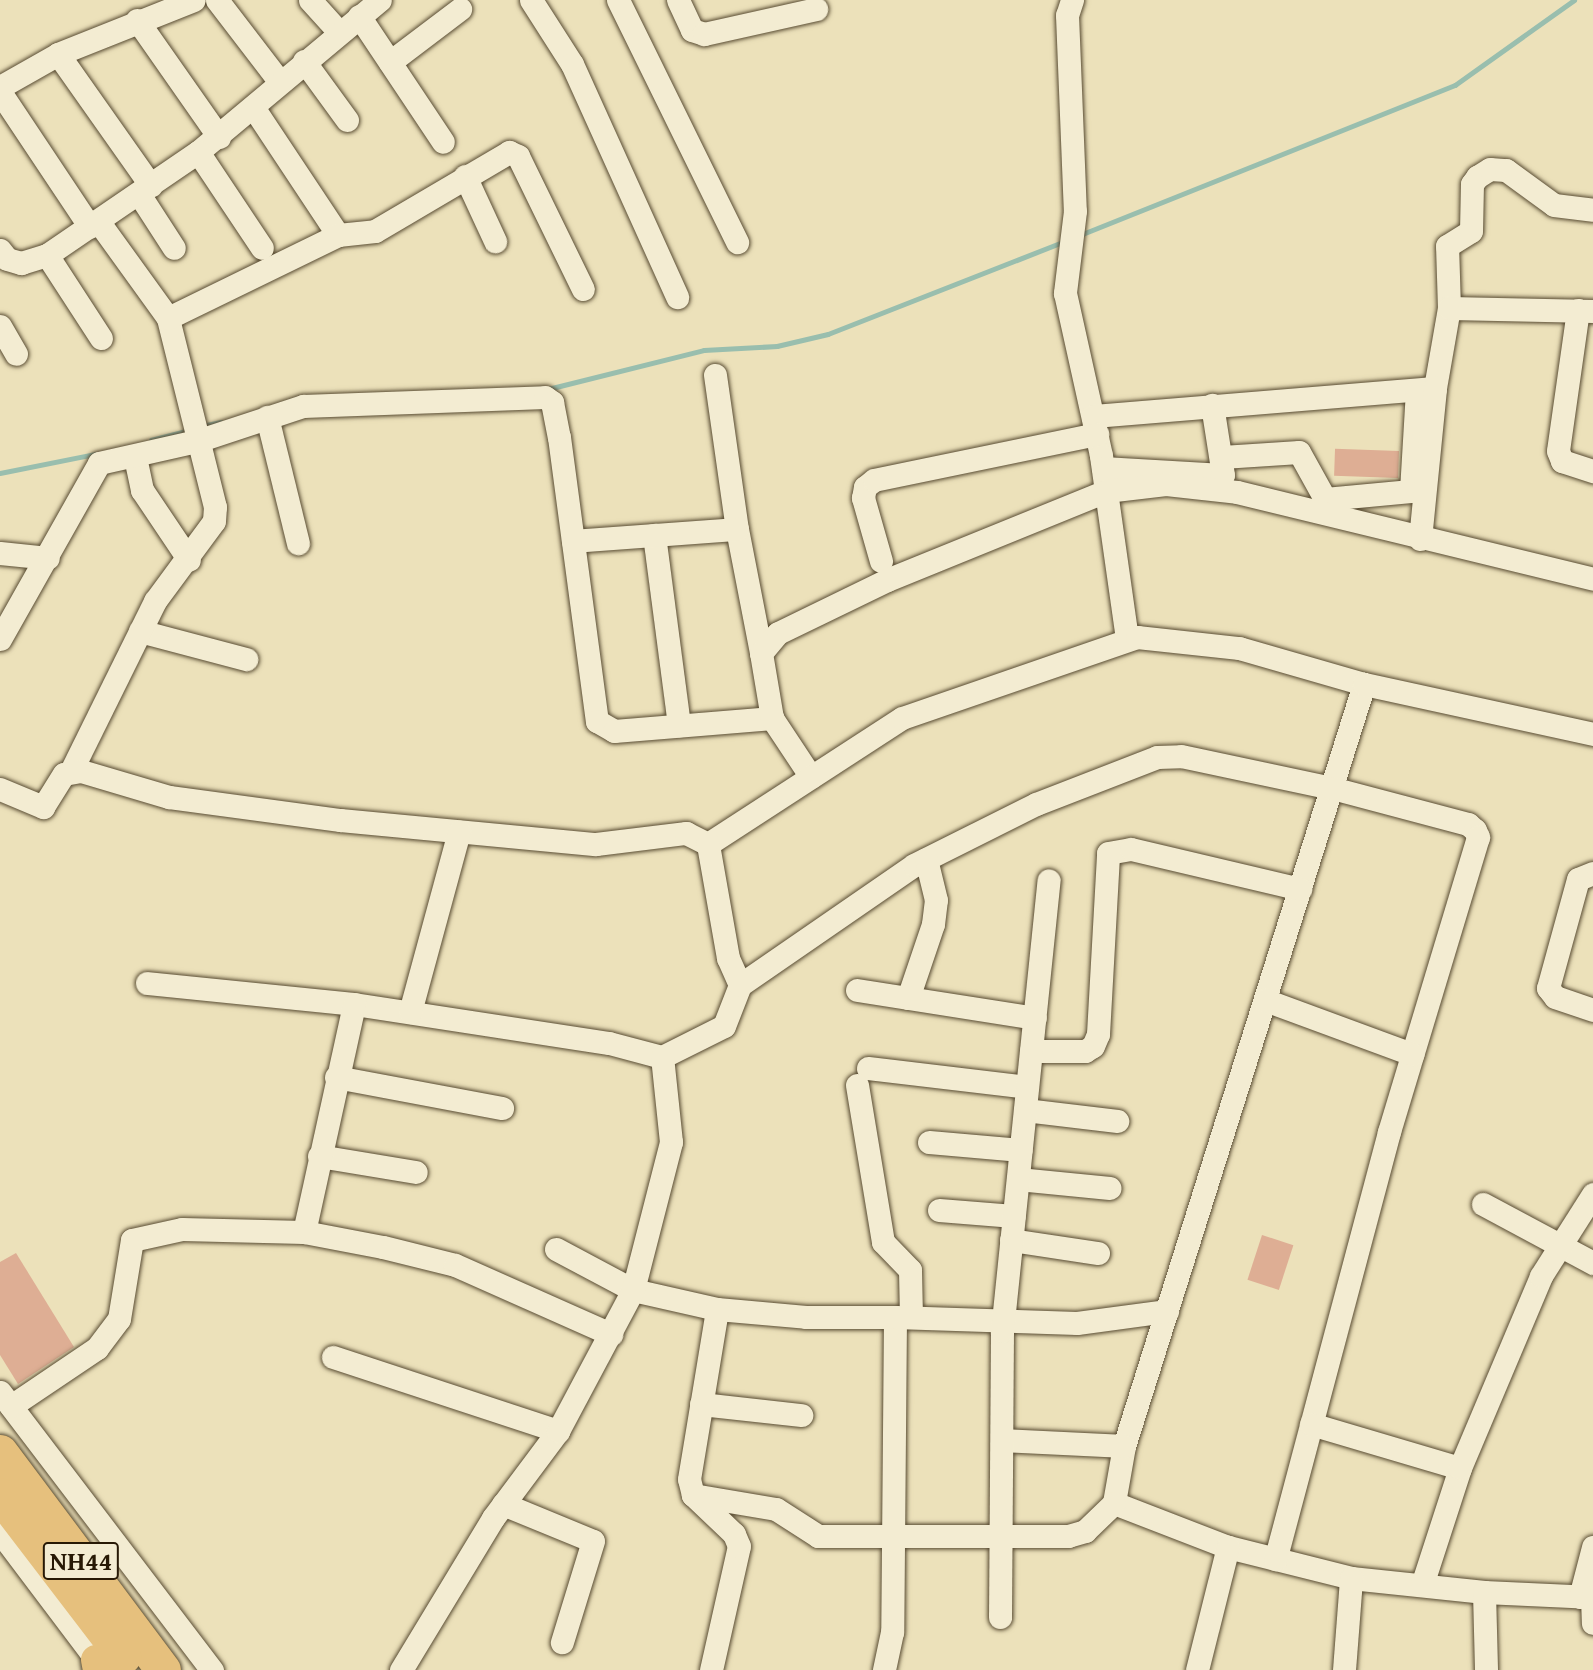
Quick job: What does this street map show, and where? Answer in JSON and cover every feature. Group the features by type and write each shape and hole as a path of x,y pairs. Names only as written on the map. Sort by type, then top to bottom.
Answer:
{"highway":[{"name":"NH44","path":"0,1452 163,1670"},
{"name":"NH44","path":"0,1495 134,1670"}],"street":[{"path":"71,771 155,601 188,560 214,521 215,507 168,318 94,224 0,90 58,54 137,20 194,0"},
{"path":"217,0 280,82"},
{"path":"310,0 338,31"},
{"path":"2,257 20,263 47,255 145,190 219,137 338,31 380,0"},
{"path":"531,0 567,55 677,297"},
{"path":"618,0 737,242"},
{"path":"678,0 692,30 704,34 816,9"},
{"path":"1072,0 1067,15 1075,211 1065,293 1095,425 1127,639"},
{"path":"390,62 460,9"},
{"path":"359,16 443,142"},
{"path":"137,20 219,137"},
{"path":"58,54 145,190 174,248"},
{"path":"304,61 347,120"},
{"path":"253,107 338,234"},
{"path":"198,152 262,248"},
{"path":"168,318 338,234 375,231 500,154 518,156 583,289"},
{"path":"1222,457 1299,452 1325,499 1410,491 1426,389 1449,308 1447,246 1471,231 1472,184 1477,177 1490,169 1506,170 1554,205 1593,210"},
{"path":"465,176 495,242"},
{"path":"47,255 100,338"},
{"path":"1449,308 1586,311 1558,451 1562,461 1593,471"},
{"path":"0,326 16,354"},
{"path":"715,375 737,529 772,718 811,777"},
{"path":"881,561 863,498 865,487 874,480 1095,425 1212,405 1426,389"},
{"path":"1420,539 1426,389"},
{"path":"0,639 48,558 99,463 135,457 318,404 545,397 552,402 559,437 597,721 614,731 772,718"},
{"path":"761,653 778,633 1104,480 1220,476 1225,471 1212,405"},
{"path":"267,417 298,543"},
{"path":"135,457 148,502 188,560"},
{"path":"1104,480 1218,489 1593,579"},
{"path":"573,541 737,529"},
{"path":"654,535 679,725"},
{"path":"0,553 48,558"},
{"path":"140,631 246,659"},
{"path":"708,845 902,718 1073,662 1127,639 1240,648 1364,684 1593,734"},
{"path":"693,1495 776,1509 818,1536 1068,1536 1085,1531 1114,1503 1124,1446 1364,684"},
{"path":"147,983 354,1004 609,1043 662,1057 724,1026 740,985 926,859 1036,804 1157,757 1181,756 1332,788 1468,824 1478,837 1412,1054 1275,1559"},
{"path":"0,789 33,807 43,807 64,774 71,771 169,797 459,832 612,845 685,833 708,845"},
{"path":"410,1013 459,832"},
{"path":"708,845 729,958 740,985"},
{"path":"1031,1051 1086,1052 1093,1046 1098,1034 1108,853 1131,849 1300,888"},
{"path":"908,998 933,924 936,900 926,859"},
{"path":"1593,873 1578,879 1548,988 1555,997 1593,1010"},
{"path":"1000,1617 1003,1317 1049,880"},
{"path":"857,990 1035,1018"},
{"path":"1265,1000 1412,1054"},
{"path":"304,1232 335,1077 354,1004"},
{"path":"401,1670 503,1504 558,1431 633,1290 671,1142 662,1057"},
{"path":"884,1670 892,1632 893,1537 903,1317 911,1270 882,1236 863,1076 1027,1087"},
{"path":"335,1077 502,1108"},
{"path":"1025,1110 1117,1121"},
{"path":"929,1142 1021,1150"},
{"path":"319,1156 416,1172"},
{"path":"1018,1179 1110,1188"},
{"path":"1422,1586 1460,1468 1512,1339 1558,1246 1593,1194"},
{"path":"1483,1204 1593,1263"},
{"path":"939,1210 1014,1216"},
{"path":"212,1670 5,1399 97,1348 119,1319 132,1240 181,1229 304,1232 455,1265 611,1334"},
{"path":"1011,1240 1098,1253"},
{"path":"556,1249 633,1290 717,1309 806,1317 1003,1317 1077,1323 1167,1311"},
{"path":"711,1670 739,1546 734,1534 693,1495 689,1479 717,1309"},
{"path":"333,1357 558,1431"},
{"path":"701,1404 802,1415"},
{"path":"1311,1424 1460,1468"},
{"path":"1002,1440 1124,1446"},
{"path":"1114,1503 1228,1547 1351,1578 1484,1592 1588,1597"},
{"path":"503,1504 593,1541 562,1642"},
{"path":"0,1532 99,1667"},
{"path":"1197,1670 1228,1547"},
{"path":"1593,1547 1588,1597 1593,1623"},
{"path":"1344,1670 1351,1578"},
{"path":"1484,1592 1486,1670"}],"building":[{"path":"1335,449 1399,451 1398,478 1334,476"},
{"path":"1262,1235 1293,1245 1279,1290 1247,1280"},
{"path":"16,1253 74,1347 18,1384 0,1355 0,1262"}],"waterway":[{"path":"1080,235 1455,85 1574,0"},
{"path":"548,389 704,350 777,346 828,334 1065,241"},
{"path":"202,426 221,422"},
{"path":"151,440 190,430"},
{"path":"0,473 95,454"}]}
